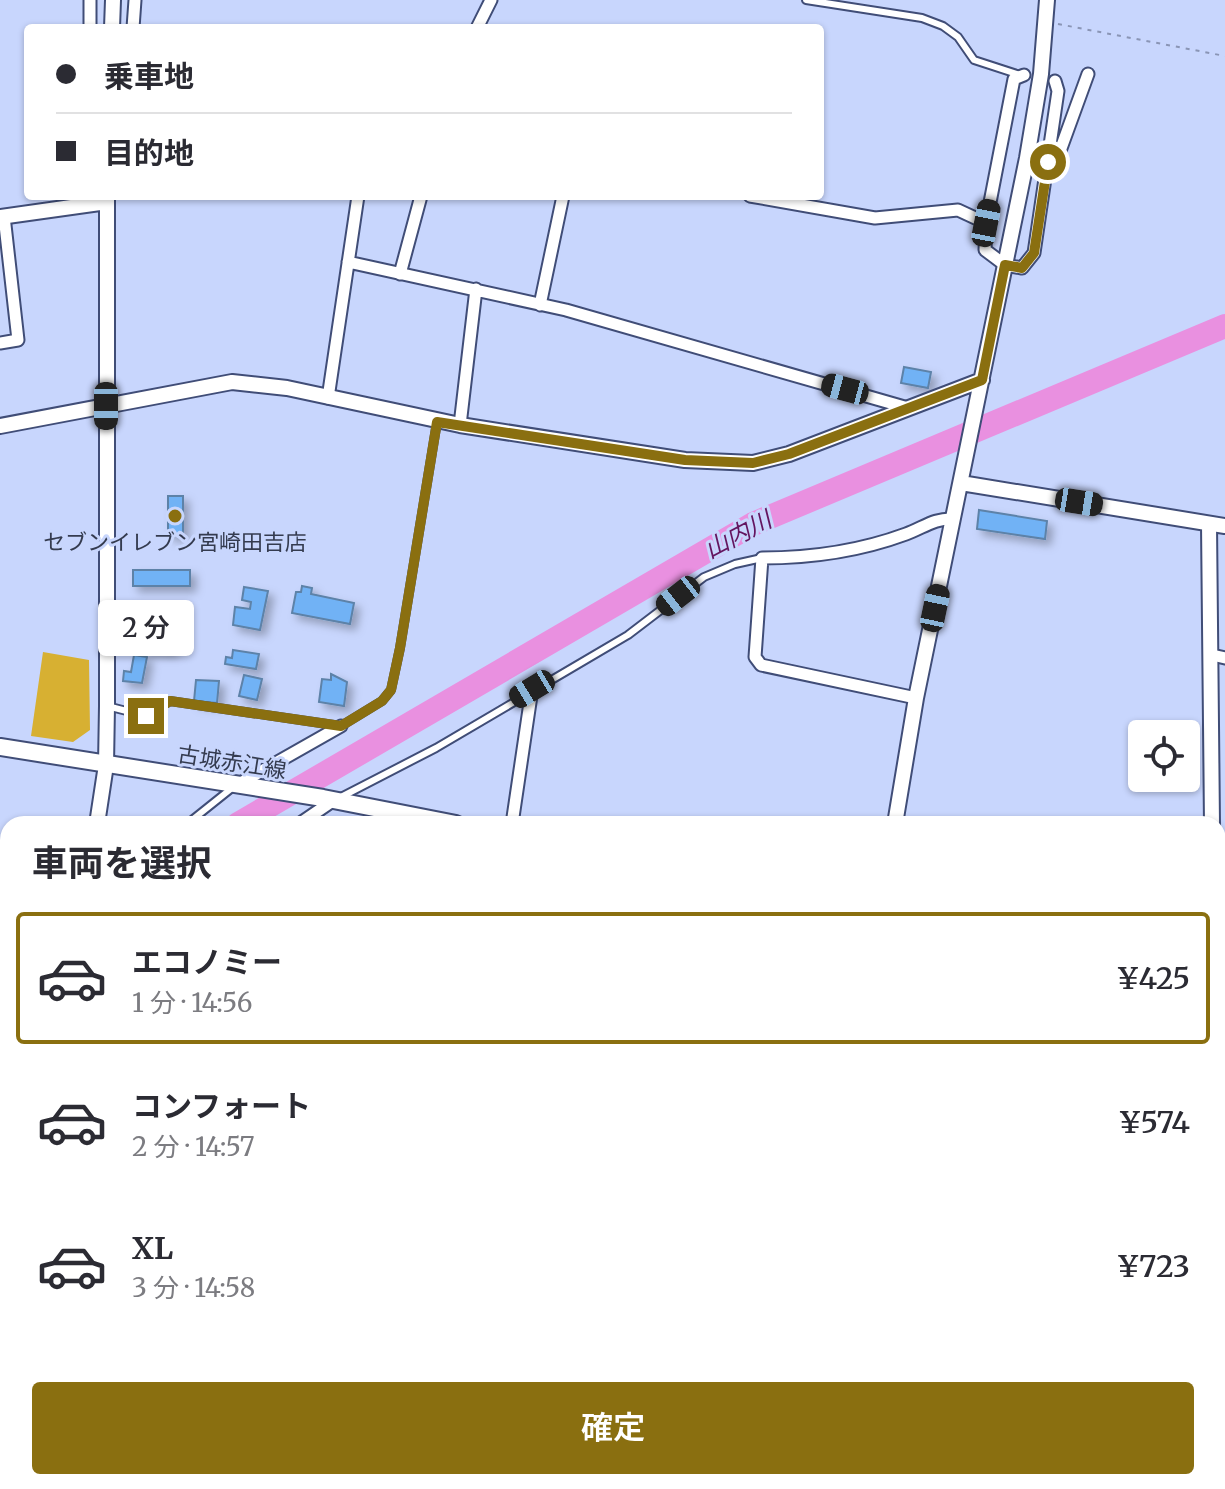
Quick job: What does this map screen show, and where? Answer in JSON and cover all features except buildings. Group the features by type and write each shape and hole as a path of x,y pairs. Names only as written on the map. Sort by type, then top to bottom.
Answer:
{"main road":[{"name":"古城赤江線","path":"0,747 328,799 415,816"}],"street":[{"path":"90,0 90,24"},
{"path":"112,24 113,0"},
{"path":"133,24 135,0"},
{"path":"479,24 491,0"},
{"path":"896,816 916,698 1036,102 1046,10"},
{"path":"1048,162 1060,151 1088,74"},
{"path":"1022,75 1014,79 986,223 985,250 1005,265 1022,268 1034,253 1058,91 1055,81"},
{"path":"0,343 18,340 2,217 101,200"},
{"path":"98,816 106,765 107,706 107,200"},
{"path":"328,398 357,200"},
{"path":"400,274 420,200"},
{"path":"540,305 562,200"},
{"path":"774,200 889,219 958,210 986,223"},
{"path":"348,262 540,305 908,408"},
{"path":"460,425 476,289"},
{"path":"0,426 232,382 328,398 437,422 685,460 753,463 789,454 982,380"},
{"path":"961,483 1225,526"},
{"path":"916,698 761,665 755,657 762,558 829,555 907,534 940,518 953,519"},
{"path":"1209,524 1218,657 1218,744 1213,816"},
{"path":"513,816 532,689"},
{"path":"240,787 341,726"},
{"path":"308,816 328,799"}],"lane":[{"path":"806,0 922,18 943,26 958,37 974,60 1022,75"},
{"path":"107,706 146,716 170,701 341,726 382,701 391,690 437,422"},
{"path":"328,799 436,748 628,635 704,577 735,564 762,558"},
{"path":"198,816 240,787"}],"path":[{"path":"1046,10 1225,56"}],"shaded area":[{"path":"43,652 89,660 90,730 73,742 31,736"}],"waterway":[{"name":"山内川","path":"252,816 753,524 1225,326"}],"place":[{"name":"セブンイレブン宮崎田吉店","path":"175,516"}],"route":[{"path":"146,716 170,701 341,726 382,701 391,690 400,648 437,422 685,460 753,463 789,454 982,380 1005,265 1022,268 1030,262 1034,253 1048,162"}]}
